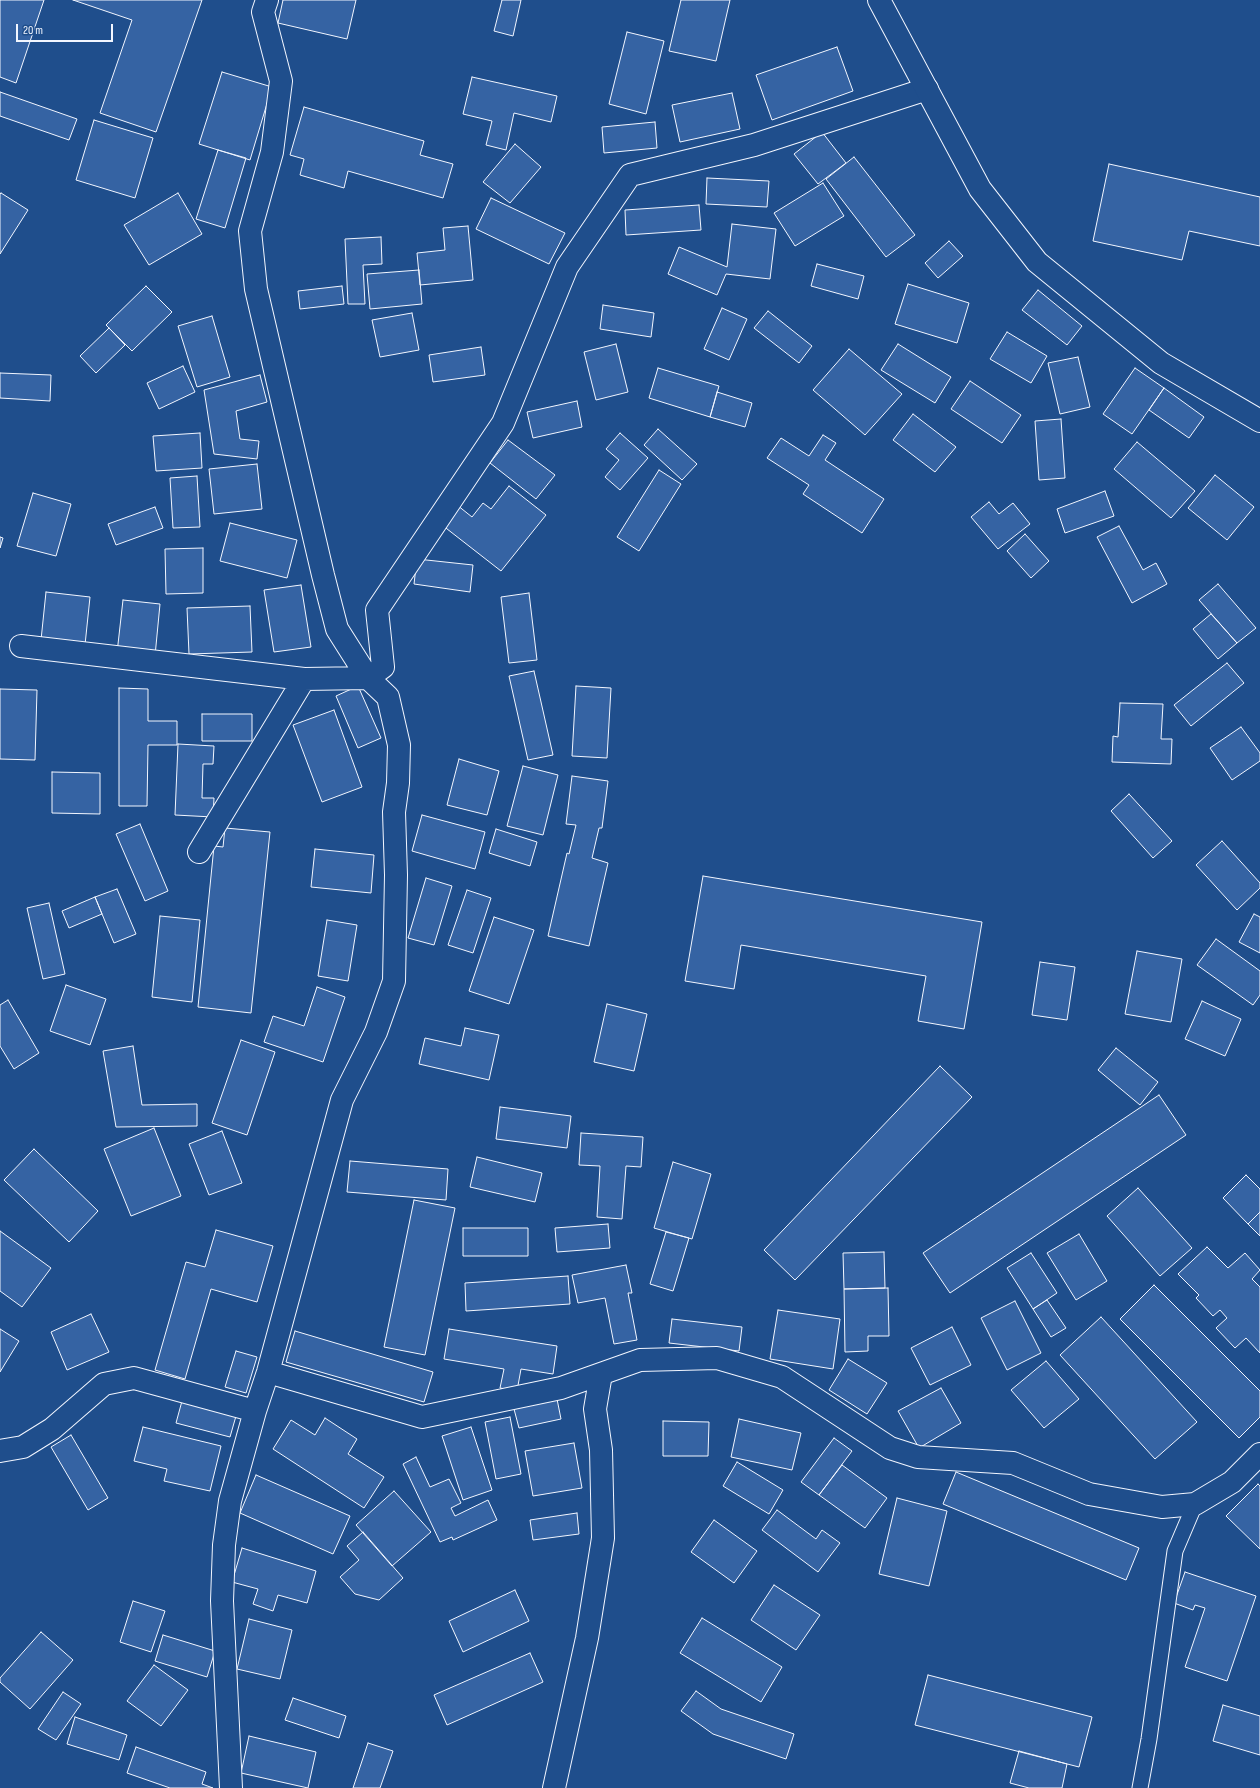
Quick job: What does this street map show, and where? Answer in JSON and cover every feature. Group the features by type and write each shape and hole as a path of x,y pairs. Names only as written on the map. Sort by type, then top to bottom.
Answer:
{"street":[{"path":"231,1788 222,1601 224,1545 230,1501 255,1411 268,1372 342,1100 376,1032 394,981 396,875 394,812 398,783 399,745 388,697 368,678 337,629 256,289 250,231 272,152 281,81 262,12 266,0"},
{"path":"879,0 980,188 1037,262 1161,363 1260,422"},
{"path":"21,646 304,679 368,678 383,667 377,610 503,422 567,267 630,175 754,145 927,89"},
{"path":"199,852 304,679"},
{"path":"268,1372 422,1417 561,1388 640,1360 717,1358 782,1377 890,1448 918,1457 1013,1463 1089,1494 1162,1507 1195,1504 1232,1482 1260,1454"},
{"path":"554,1788 587,1638 603,1538 600,1450 595,1409 601,1374"},
{"path":"0,1451 23,1447 52,1429 104,1384 134,1378 255,1411"}],"lane":[{"path":"1140,1788 1149,1739 1175,1551 1195,1504"}],"building":[{"path":"0,0 44,0 16,83 0,77"},
{"path":"73,0 202,0 156,132 100,113 132,20"},
{"path":"283,0 356,0 347,39 278,23"},
{"path":"502,0 521,0 513,36 494,31"},
{"path":"681,0 730,0 716,61 669,51"},
{"path":"627,32 664,41 646,114 609,104"},
{"path":"837,47 853,91 772,120 756,75"},
{"path":"222,72 272,87 250,160 199,144"},
{"path":"472,77 557,96 551,122 514,113 506,150 486,145 492,121 463,114"},
{"path":"0,92 77,119 69,140 0,116"},
{"path":"732,93 740,129 680,142 672,105"},
{"path":"304,107 424,141 420,155 453,164 443,198 348,171 344,188 300,175 304,159 290,155"},
{"path":"94,120 153,138 135,198 76,180"},
{"path":"655,122 657,148 604,153 602,127"},
{"path":"822,132 846,163 818,184 794,154"},
{"path":"515,144 541,167 510,203 483,182"},
{"path":"218,150 246,158 225,228 196,219"},
{"path":"854,157 915,235 886,257 826,179"},
{"path":"1109,164 1260,197 1260,246 1189,231 1182,260 1093,241"},
{"path":"707,178 769,181 767,207 706,204"},
{"path":"823,183 844,216 795,246 774,213"},
{"path":"1,193 28,210 0,254 0,194"},
{"path":"178,193 202,234 149,265 124,225"},
{"path":"491,198 565,233 549,264 476,229"},
{"path":"699,205 701,230 626,235 625,210"},
{"path":"732,224 776,229 770,279 726,274 717,295 668,274 679,247 727,267"},
{"path":"468,226 473,280 420,285 417,253 445,250 443,228"},
{"path":"381,237 382,264 363,265 365,304 348,304 345,239"},
{"path":"949,241 963,256 938,278 925,263"},
{"path":"817,264 864,276 858,299 811,286"},
{"path":"419,270 422,304 370,309 367,274"},
{"path":"908,284 969,303 957,343 895,324"},
{"path":"146,286 172,312 132,351 106,325"},
{"path":"342,286 344,304 300,309 298,291"},
{"path":"1038,290 1082,326 1067,345 1022,310"},
{"path":"603,305 654,313 651,337 600,329"},
{"path":"722,308 747,319 729,360 704,349"},
{"path":"768,311 812,346 799,363 754,328"},
{"path":"412,313 419,350 380,357 372,320"},
{"path":"212,316 230,377 197,387 178,326"},
{"path":"109,328 125,345 96,373 80,356"},
{"path":"1007,332 1047,356 1031,383 990,359"},
{"path":"616,344 628,392 596,400 584,352"},
{"path":"898,344 951,377 935,403 881,370"},
{"path":"481,347 485,375 433,382 429,355"},
{"path":"849,349 902,394 865,435 813,390"},
{"path":"1078,357 1090,407 1060,414 1048,363"},
{"path":"183,366 195,392 159,409 147,383"},
{"path":"658,368 719,386 710,417 649,398"},
{"path":"1135,368 1164,388 1132,434 1103,414"},
{"path":"0,373 51,375 50,401 0,398"},
{"path":"260,375 267,402 236,411 240,439 259,441 257,459 214,454 204,390"},
{"path":"970,381 1021,415 1002,443 951,409"},
{"path":"1164,388 1204,417 1189,438 1149,410"},
{"path":"717,392 752,403 745,427 710,417"},
{"path":"577,401 582,427 533,438 527,412"},
{"path":"913,414 956,447 935,472 893,440"},
{"path":"1061,419 1065,478 1039,480 1035,421"},
{"path":"658,429 697,464 682,480 644,445"},
{"path":"200,433 202,468 156,471 153,436"},
{"path":"620,433 648,458 620,490 605,477 619,460 606,449"},
{"path":"823,435 836,443 825,460 884,499 862,533 803,494 809,485 767,458 781,438 809,456"},
{"path":"508,440 555,475 536,499 490,463"},
{"path":"1137,442 1195,491 1171,518 1114,469"},
{"path":"257,464 262,509 214,514 209,469"},
{"path":"659,470 681,484 639,551 617,537"},
{"path":"1215,475 1254,507 1227,540 1188,508"},
{"path":"197,476 200,527 173,528 170,478"},
{"path":"509,486 546,515 501,571 442,525 457,505 472,517 483,503 491,509"},
{"path":"1105,491 1114,516 1065,533 1057,509"},
{"path":"33,493 71,504 56,556 17,546"},
{"path":"989,502 999,514 1013,503 1030,524 998,549 971,517"},
{"path":"155,507 163,528 116,545 108,524"},
{"path":"230,523 297,540 287,578 220,561"},
{"path":"1119,526 1143,570 1156,563 1167,584 1132,603 1097,537"},
{"path":"1025,534 1049,561 1031,578 1007,551"},
{"path":"0,537 3,538 0,548"},
{"path":"203,548 203,593 166,594 165,549"},
{"path":"417,559 473,565 470,592 414,584"},
{"path":"1218,584 1256,628 1237,643 1199,600"},
{"path":"301,585 311,647 274,652 264,590"},
{"path":"46,592 90,597 85,645 41,640"},
{"path":"529,593 537,660 509,663 501,597"},
{"path":"123,600 160,604 155,656 117,653"},
{"path":"250,606 252,652 189,654 187,608"},
{"path":"1211,614 1237,643 1218,659 1193,629"},
{"path":"1227,663 1244,683 1191,726 1174,705"},
{"path":"534,671 553,755 528,760 509,676"},
{"path":"358,686 381,738 358,748 336,696"},
{"path":"576,686 611,688 607,758 572,756"},
{"path":"119,688 148,689 148,721 177,721 177,745 148,745 147,806 119,806"},
{"path":"0,689 37,690 35,760 0,759"},
{"path":"1120,703 1163,704 1161,739 1172,739 1171,764 1112,762 1113,736 1118,737"},
{"path":"334,710 362,787 322,802 293,725"},
{"path":"202,714 252,714 252,741 202,741"},
{"path":"1241,727 1260,753 1260,761 1232,780 1210,748"},
{"path":"178,744 214,746 213,764 203,764 202,798 214,798 213,817 175,815"},
{"path":"459,759 499,771 487,815 447,805"},
{"path":"523,766 558,775 543,835 507,826"},
{"path":"52,772 100,773 100,814 52,813"},
{"path":"572,776 608,781 602,828 599,828 592,858 608,863 589,946 548,936 567,853 569,854 576,825 566,824"},
{"path":"1129,794 1172,841 1153,858 1111,811"},
{"path":"422,815 485,832 475,869 412,851"},
{"path":"140,824 168,891 145,901 116,834"},
{"path":"225,828 270,832 251,1013 198,1007 214,846 223,847"},
{"path":"496,829 537,842 530,866 489,853"},
{"path":"1222,841 1260,883 1260,888 1237,910 1196,865"},
{"path":"315,849 374,855 371,893 311,887"},
{"path":"703,876 982,922 964,1029 918,1021 926,976 741,945 734,989 685,981"},
{"path":"426,878 452,886 434,945 408,938"},
{"path":"117,889 136,934 114,943 95,897"},
{"path":"467,890 491,898 473,953 448,945"},
{"path":"95,897 102,914 69,928 62,911"},
{"path":"49,903 65,974 43,979 27,908"},
{"path":"1254,914 1260,917 1260,953 1239,942"},
{"path":"160,916 200,920 192,1002 152,997"},
{"path":"494,917 534,930 509,1004 469,991"},
{"path":"327,920 357,925 348,981 318,976"},
{"path":"1216,939 1260,971 1260,995 1253,1005 1197,965"},
{"path":"1137,951 1182,959 1171,1022 1125,1014"},
{"path":"1040,962 1075,967 1067,1020 1032,1015"},
{"path":"66,985 106,999 90,1045 50,1031"},
{"path":"317,987 345,997 323,1062 264,1042 273,1016 304,1026"},
{"path":"8,1000 39,1053 14,1069 0,1046 0,1005"},
{"path":"1202,1001 1241,1019 1225,1056 1185,1039"},
{"path":"607,1004 647,1014 634,1071 594,1062"},
{"path":"465,1028 499,1035 489,1080 419,1064 425,1038 461,1046"},
{"path":"241,1040 275,1052 247,1135 212,1123"},
{"path":"133,1046 142,1105 197,1104 197,1126 116,1127 103,1051"},
{"path":"1116,1048 1158,1082 1140,1105 1098,1070"},
{"path":"940,1066 972,1097 795,1280 764,1250"},
{"path":"1159,1095 1186,1135 950,1293 923,1253"},
{"path":"500,1107 571,1116 567,1148 496,1139"},
{"path":"154,1128 181,1196 131,1216 104,1149"},
{"path":"222,1131 242,1183 209,1195 189,1144"},
{"path":"581,1133 643,1137 641,1167 626,1166 622,1219 597,1217 600,1166 579,1165"},
{"path":"34,1149 98,1211 69,1242 4,1180"},
{"path":"477,1157 542,1173 535,1202 470,1187"},
{"path":"350,1161 448,1169 446,1200 347,1192"},
{"path":"673,1162 711,1174 692,1239 654,1228"},
{"path":"1246,1175 1260,1189 1260,1212 1248,1224 1223,1198"},
{"path":"1138,1188 1192,1248 1160,1276 1107,1216"},
{"path":"414,1200 455,1208 425,1355 384,1347"},
{"path":"1260,1212 1260,1236 1248,1224"},
{"path":"608,1224 610,1248 557,1252 555,1228"},
{"path":"463,1228 528,1228 528,1256 463,1256"},
{"path":"216,1230 273,1246 257,1302 211,1289 185,1379 155,1370 186,1262 205,1267"},
{"path":"0,1231 51,1268 22,1307 0,1291"},
{"path":"666,1232 689,1238 673,1291 650,1284"},
{"path":"1079,1234 1107,1281 1076,1300 1047,1253"},
{"path":"1207,1247 1228,1268 1245,1253 1260,1270 1252,1279 1260,1287 1260,1353 1246,1338 1235,1348 1216,1328 1227,1318 1220,1310 1213,1316 1196,1298 1199,1295 1178,1274"},
{"path":"884,1252 885,1288 844,1289 843,1253"},
{"path":"1031,1253 1057,1293 1033,1309 1007,1268"},
{"path":"626,1265 632,1293 628,1293 637,1340 614,1344 605,1298 578,1303 572,1275"},
{"path":"568,1276 570,1304 466,1311 465,1283"},
{"path":"1154,1285 1260,1391 1260,1417 1239,1438 1120,1319"},
{"path":"888,1288 889,1336 868,1336 868,1351 845,1352 844,1289"},
{"path":"1047,1300 1066,1328 1051,1337 1033,1309"},
{"path":"1015,1301 1041,1353 1007,1370 981,1318"},
{"path":"778,1310 840,1319 833,1369 770,1359"},
{"path":"91,1314 109,1352 67,1370 51,1332"},
{"path":"1101,1317 1197,1422 1155,1459 1060,1355"},
{"path":"672,1319 742,1327 739,1351 669,1343"},
{"path":"952,1327 971,1365 930,1385 911,1348"},
{"path":"0,1329 19,1341 0,1372"},
{"path":"449,1329 557,1346 553,1374 521,1369 517,1391 500,1388 504,1369 444,1359"},
{"path":"295,1331 433,1372 424,1402 286,1362"},
{"path":"236,1351 257,1357 246,1393 225,1387"},
{"path":"848,1359 887,1383 867,1414 829,1390"},
{"path":"1046,1361 1079,1399 1044,1428 1011,1390"},
{"path":"941,1388 961,1423 919,1448 898,1411"},
{"path":"557,1399 561,1419 519,1428 514,1409"},
{"path":"182,1401 236,1416 230,1437 176,1423"},
{"path":"510,1417 521,1474 496,1479 485,1422"},
{"path":"325,1418 357,1439 348,1454 384,1477 364,1508 273,1449 291,1420 315,1435"},
{"path":"739,1419 801,1433 792,1470 731,1457"},
{"path":"663,1421 709,1422 708,1456 663,1456"},
{"path":"143,1427 221,1446 210,1491 164,1481 167,1469 134,1461"},
{"path":"471,1427 492,1490 463,1500 442,1436"},
{"path":"71,1435 108,1498 88,1510 51,1447"},
{"path":"834,1438 852,1451 819,1495 801,1482"},
{"path":"574,1443 582,1488 533,1496 525,1451"},
{"path":"416,1457 430,1487 449,1479 461,1503 451,1508 455,1516 488,1500 497,1520 453,1540 452,1537 440,1542 403,1464"},
{"path":"737,1462 783,1490 769,1514 723,1486"},
{"path":"842,1465 887,1498 865,1528 819,1495"},
{"path":"956,1472 1139,1548 1126,1580 943,1504"},
{"path":"256,1475 350,1516 333,1554 240,1513"},
{"path":"1258,1484 1260,1486 1260,1549 1226,1516"},
{"path":"394,1491 431,1532 392,1566 356,1525"},
{"path":"897,1498 947,1511 929,1586 879,1574"},
{"path":"777,1510 816,1539 822,1530 840,1543 818,1572 762,1530"},
{"path":"577,1513 579,1534 533,1540 530,1520"},
{"path":"714,1520 757,1551 734,1583 691,1552"},
{"path":"363,1532 403,1578 379,1600 355,1594 340,1577 359,1560 347,1546"},
{"path":"242,1548 316,1571 307,1603 278,1595 273,1611 253,1604 258,1589 232,1582"},
{"path":"1185,1572 1256,1596 1227,1681 1185,1667 1205,1608 1195,1605 1193,1610 1174,1603"},
{"path":"774,1585 820,1615 796,1650 751,1620"},
{"path":"515,1590 529,1621 463,1652 449,1621"},
{"path":"133,1601 165,1611 151,1652 120,1642"},
{"path":"702,1618 782,1667 761,1702 680,1653"},
{"path":"249,1619 292,1630 280,1679 237,1669"},
{"path":"41,1632 73,1660 30,1709 0,1682 0,1678"},
{"path":"163,1635 215,1651 207,1677 155,1661"},
{"path":"530,1653 543,1682 447,1725 434,1695"},
{"path":"154,1665 188,1690 161,1726 127,1701"},
{"path":"928,1675 1092,1717 1079,1767 915,1725"},
{"path":"696,1691 721,1709 794,1734 786,1759 713,1734 681,1711"},
{"path":"63,1692 81,1704 56,1740 38,1729"},
{"path":"293,1698 346,1716 339,1738 285,1720"},
{"path":"1223,1705 1260,1716 1260,1755 1213,1741"},
{"path":"75,1717 127,1735 119,1760 67,1744"},
{"path":"249,1736 316,1752 308,1788 241,1773"},
{"path":"368,1743 393,1751 380,1788 353,1788"},
{"path":"136,1747 206,1772 202,1784 213,1788 170,1788 127,1773"},
{"path":"1019,1751 1067,1764 1062,1788 1029,1788 1010,1783"}]}
